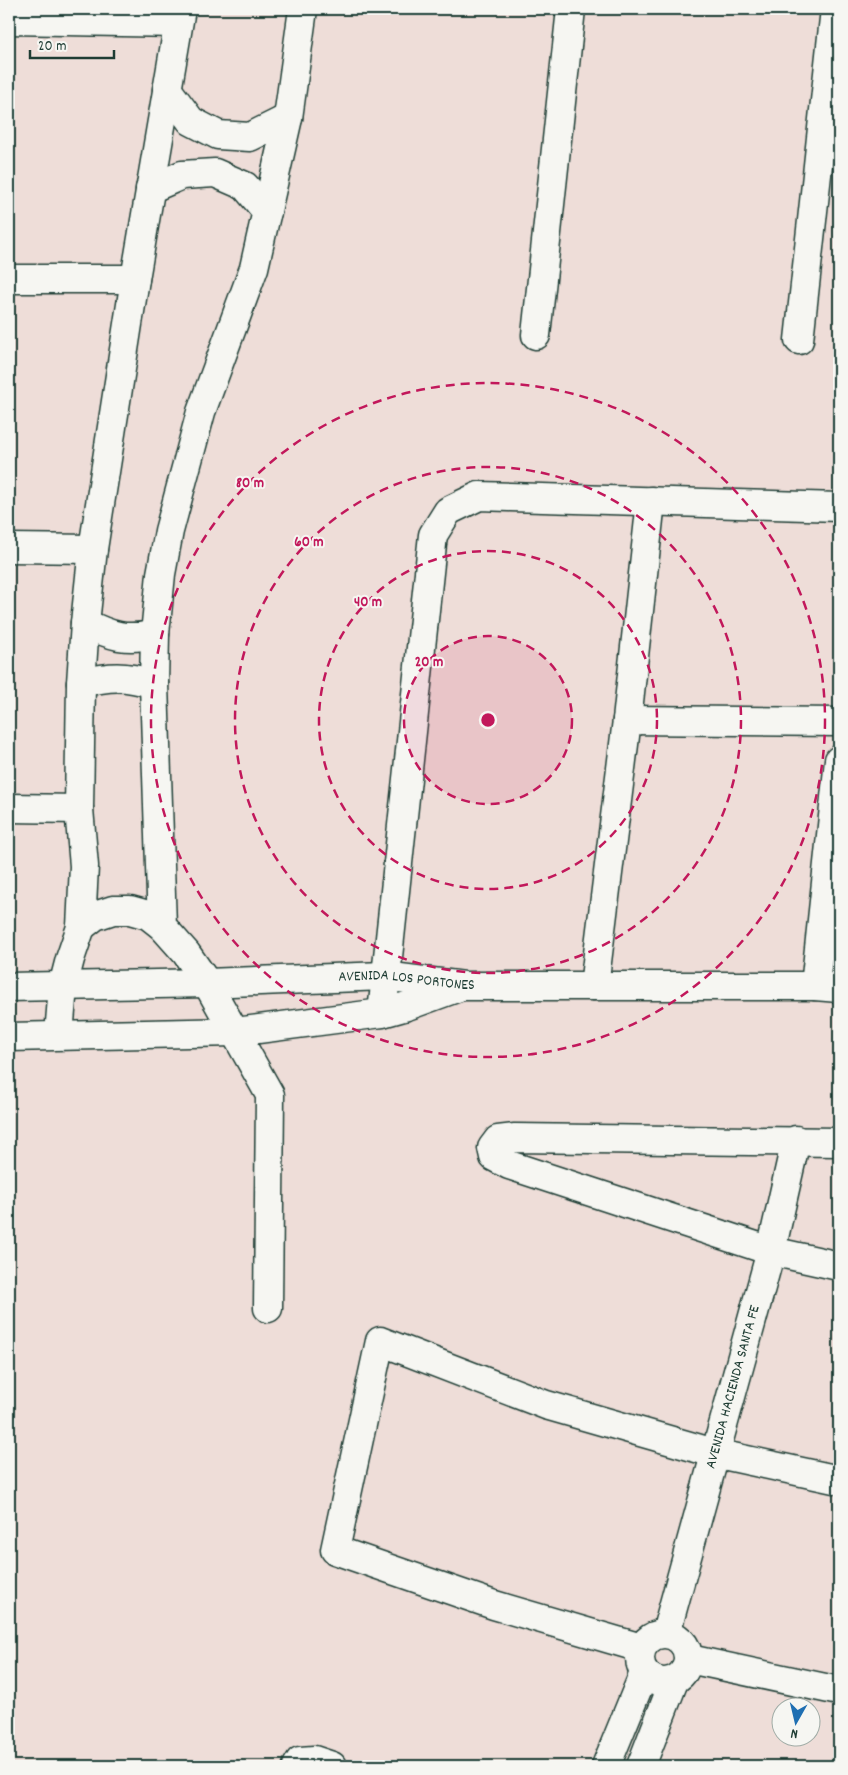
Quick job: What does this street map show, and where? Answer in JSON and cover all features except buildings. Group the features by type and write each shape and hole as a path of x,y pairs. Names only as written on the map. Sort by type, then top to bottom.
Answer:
{"street":[{"path":"162,926 154,684 154,634 161,574 170,530 201,412 254,268 288,118 303,9"},
{"path":"536,336 571,9"},
{"path":"799,340 835,9"},
{"path":"9,20 180,16 135,279 93,549 80,683 79,809 84,866 81,927 63,986 60,1035"},
{"path":"167,89 191,121 218,135 250,137 288,118"},
{"path":"150,189 182,175 215,173 245,186 267,212"},
{"path":"9,279 135,279"},
{"path":"382,1013 384,976 433,534 448,511 478,496 839,507"},
{"path":"594,986 627,720 651,501"},
{"path":"9,548 93,549"},
{"path":"85,623 104,633 121,638 138,638 154,634"},
{"path":"80,683 103,678 120,677 154,684"},
{"path":"627,720 839,722"},
{"path":"464,986 827,987 839,760"},
{"path":"9,808 79,809"},
{"path":"81,927 95,916 112,910 130,910 148,915 162,926 186,953 208,983 270,1095 268,1308"},
{"name":"AVENIDA LOS PORTONES","path":"9,987 208,983 384,976 464,986"},
{"name":"AVENIDA LOS PORTONES","path":"9,1037 235,1032 382,1013 464,986"},
{"path":"839,1142 515,1138 498,1140 492,1148 494,1157 509,1165 771,1251 839,1266"},
{"name":"AVENIDA HACIENDA SANTA FE","path":"666,1633 771,1251 796,1140"},
{"path":"674,1681 658,1682 643,1660 335,1550 380,1342 546,1405 714,1453 839,1480"},
{"path":"606,1766 651,1636 666,1633 678,1636 687,1646 690,1659 685,1672 674,1681 641,1766"},
{"path":"690,1659 839,1691"},
{"path":"297,1766 300,1761 314,1760 332,1766"}]}
